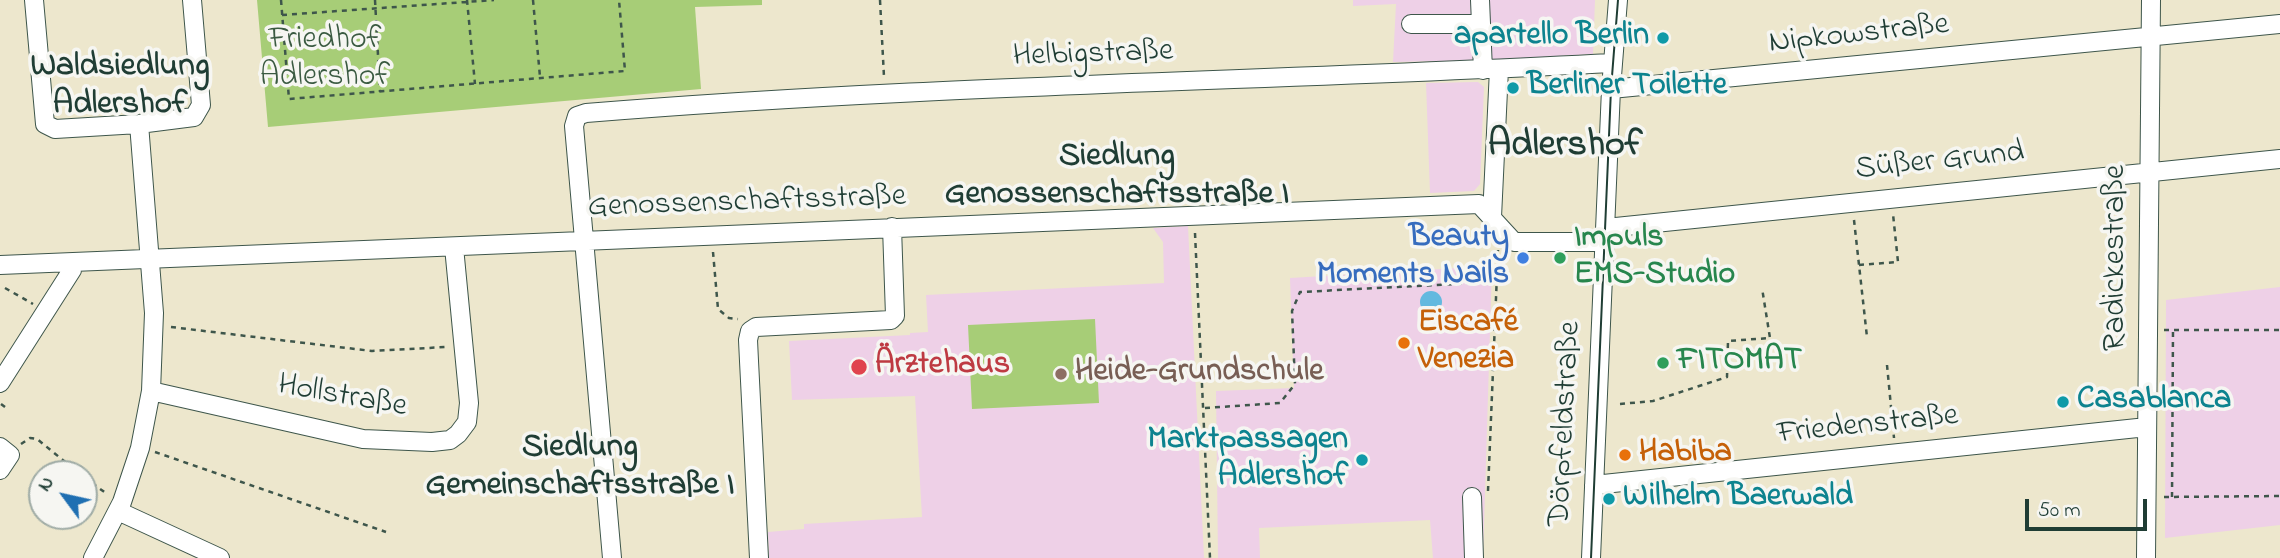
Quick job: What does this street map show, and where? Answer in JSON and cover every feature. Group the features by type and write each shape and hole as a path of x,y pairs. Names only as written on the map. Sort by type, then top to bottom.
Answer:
{"street":[{"path":"34,0 45,124 55,130 194,117 201,105 192,0"},
{"path":"1480,0 1481,24 1491,69 1495,221"},
{"name":"Dörpfeldstraße","path":"1591,558 1612,63 1618,0"},
{"name":"Radickestraße","path":"2146,558 2151,0"},
{"name":"Nipkowstraße","path":"1611,89 2280,23"},
{"path":"1411,24 1481,24"},
{"name":"Helbigstraße","path":"583,240 574,126 577,116 586,113 814,97 1612,63"},
{"path":"93,558 120,507 140,448 151,391 154,313 139,124"},
{"name":"Süßer Grund","path":"1606,235 1852,202 2280,159"},
{"name":"Genossenschaftsstraße","path":"0,265 1479,204 1514,242 1606,235"},
{"path":"759,558 748,340 750,331 756,327 891,320 895,316 892,227"},
{"path":"583,240 612,558"},
{"name":"Hollstraße","path":"151,391 363,439 432,442 450,440 467,422 469,403 454,247"},
{"path":"0,383 72,270 72,263"},
{"name":"Friedenstraße","path":"1594,485 2147,427"},
{"path":"1474,558 1480,497"},
{"path":"120,507 220,558"}],"path":[{"path":"281,0 289,99 625,71 619,0"},
{"path":"375,0 380,92"},
{"path":"282,15 494,0"},
{"path":"533,0 540,77"},
{"path":"880,0 884,81"},
{"path":"467,1 475,83"},
{"path":"1859,265 1898,262 1891,198"},
{"path":"1852,202 1867,337"},
{"path":"1480,497 1496,282 1495,221"},
{"path":"1195,225 1210,558"},
{"path":"713,244 718,309 729,318 740,319 750,331"},
{"path":"1205,408 1280,403 1295,384 1293,311 1300,292 1496,282"},
{"path":"5,288 46,312"},
{"path":"1620,404 1653,401 1727,377 1728,341 1770,338 1762,288"},
{"path":"170,327 372,351 463,346"},
{"path":"2166,330 2280,330"},
{"path":"2172,497 2173,330"},
{"path":"2173,357 2178,357"},
{"path":"1887,365 1895,440"},
{"path":"3,457 30,438 37,439 63,460"},
{"path":"155,452 386,532"},
{"path":"98,488 120,507"},
{"path":"2166,497 2280,496"}],"shaded area":[{"path":"1353,0 1595,0 1593,54 1393,62 1396,4 1353,6"},
{"path":"1478,82 1484,87 1480,184 1474,191 1430,193 1426,83"},
{"name":"Heide-Grundschule","path":"1188,226 1204,558 769,558 768,532 804,529 804,524 922,517 915,396 792,400 789,341 928,332 926,295 1164,283 1163,242 1153,228"},
{"path":"1492,266 1483,558 1433,558 1430,520 1259,528 1260,558 1218,558 1216,391 1294,388 1290,278"},
{"path":"2280,287 2280,525 2165,538 2166,300"}],"green space":[{"name":"Friedhof Adlershof","path":"257,0 762,0 762,5 695,7 701,89 268,127"},
{"path":"1095,319 1099,403 972,409 968,325"}],"water":[{"path":"1431,291 1441,298 1442,302 1435,312 1431,313 1421,306 1420,302 1427,292"}],"tram line":[{"path":"1591,558 1611,89 1618,0"}],"place":[{"name":"apartello Berlin","path":"1663,38"},
{"name":"Berliner Toilette","path":"1513,88"},
{"name":"Beauty Moments Nails","path":"1523,258"},
{"name":"Impuls EMS-Studio","path":"1560,258"},
{"name":"Eiscafé Venezia","path":"1404,343"},
{"name":"FITOMAT","path":"1663,363"},
{"name":"Ärztehaus","path":"859,367"},
{"name":"Heide-Grundschule","path":"1061,374"},
{"name":"Casablanca","path":"2063,402"},
{"name":"Habiba","path":"1625,455"},
{"name":"Marktpassagen Adlershof","path":"1362,460"},
{"name":"Wilhelm Baerwald","path":"1609,499"}],"district":[{"name":"Waldsiedlung Adlershof","path":"120,88"},
{"name":"Adlershof","path":"1565,148"},
{"name":"Siedlung Genossenschaftsstraße I","path":"1117,178"},
{"name":"Siedlung Gemeinschaftsstraße I","path":"580,469"}]}
